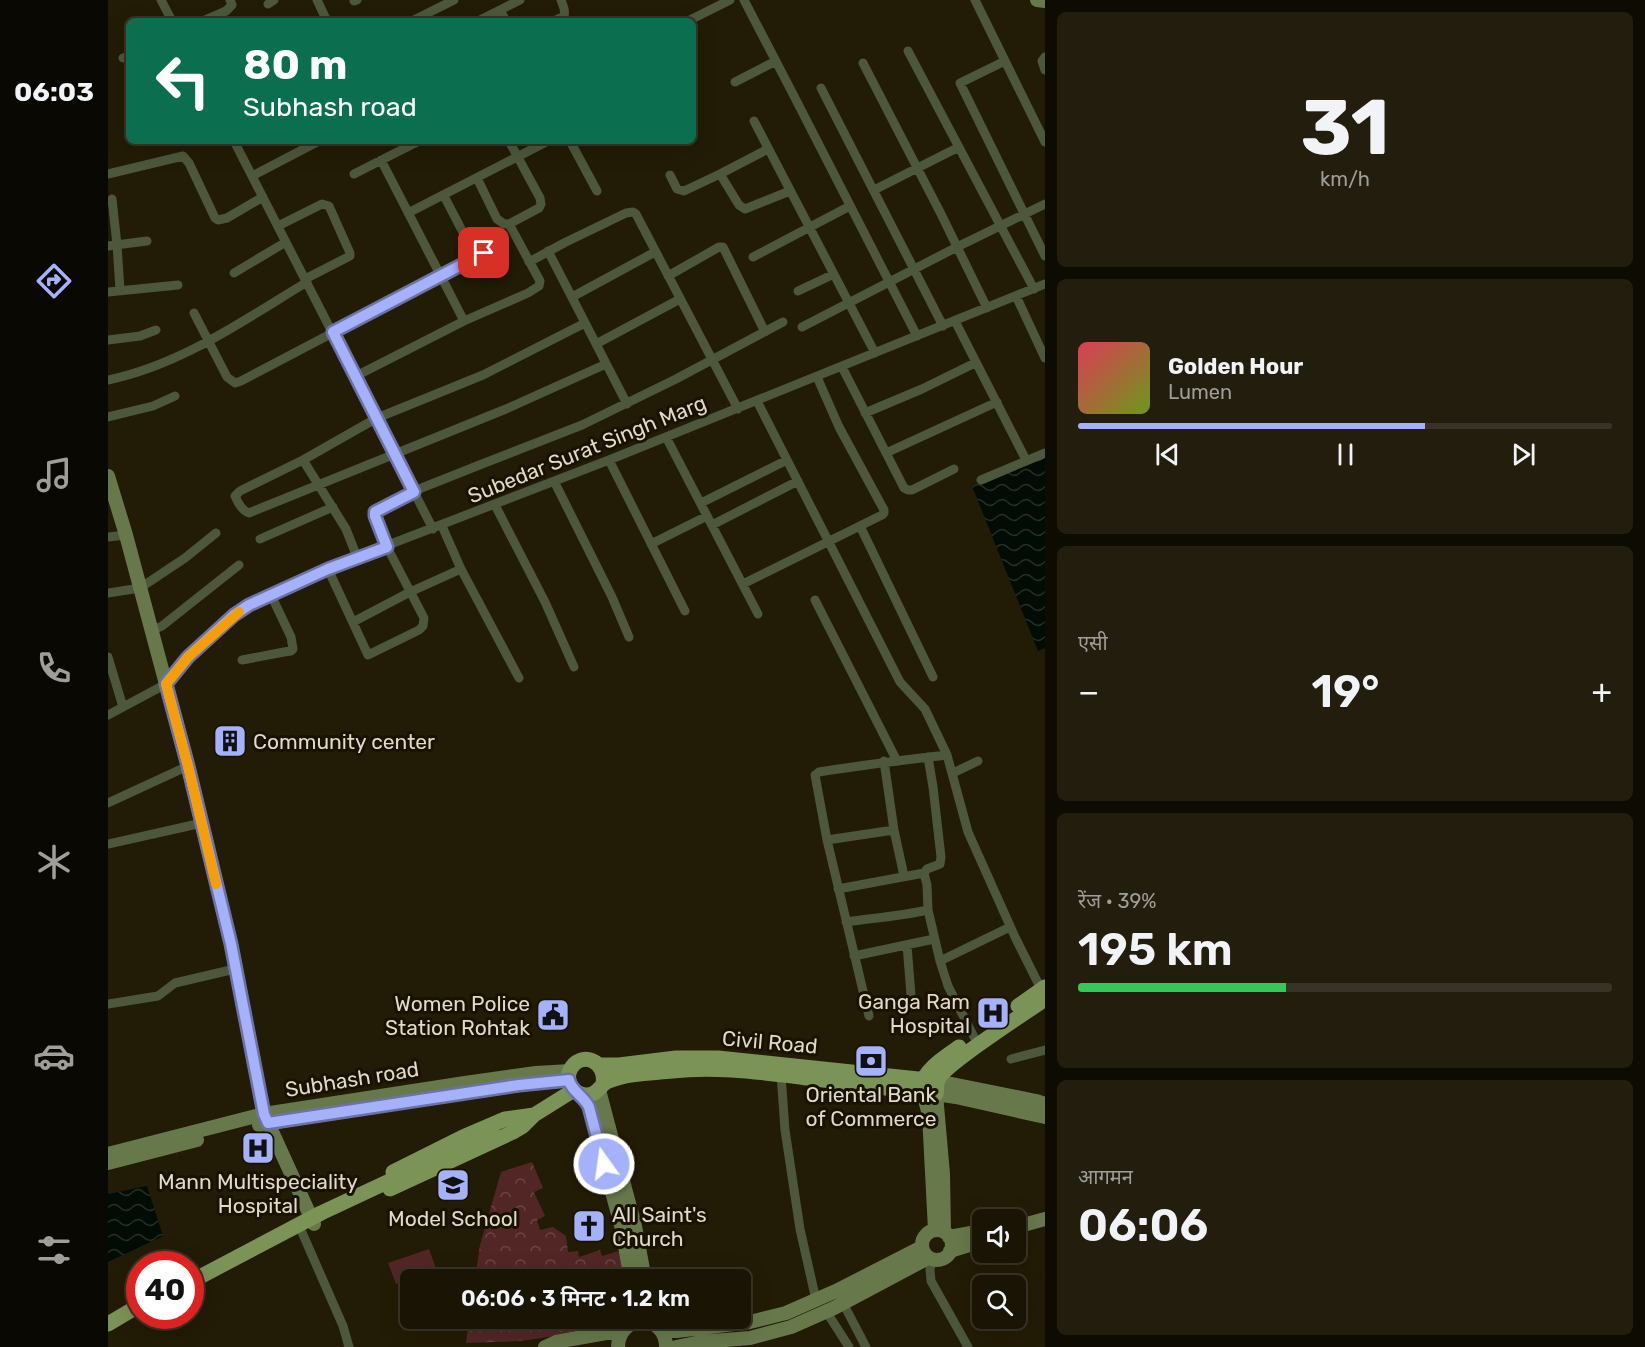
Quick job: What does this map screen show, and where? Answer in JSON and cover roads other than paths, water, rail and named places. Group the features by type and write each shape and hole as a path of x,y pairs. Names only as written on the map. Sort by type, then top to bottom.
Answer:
{"main road":[{"path":"921,1086 938,1063 974,1037 1044,993"},
{"path":"937,1088 945,1071 1044,993"},
{"name":"Civil Road","path":"599,1065 619,1065 676,1058 718,1058 771,1062 937,1088"},
{"path":"204,1270 513,1132 573,1084 574,1065 579,1061 586,1059 593,1061 603,1070 604,1077 601,1087 593,1094 586,1095 573,1084"},
{"name":"Civil Road","path":"601,1087 621,1077 678,1070 718,1069 921,1086"},
{"path":"204,1275 321,1213 534,1115"},
{"path":"204,1280 308,1222"},
{"path":"108,1324 126,1313"},
{"path":"108,1328 126,1320"},
{"path":"108,1333 126,1322"}],"street":[{"path":"161,0 170,18"},
{"path":"210,18 226,11 232,5 230,0"},
{"path":"317,0 326,18"},
{"path":"418,18 454,0"},
{"path":"484,18 520,0"},
{"path":"560,18 565,13 561,0"},
{"path":"694,18 730,0"},
{"path":"744,0 917,336"},
{"path":"975,0 1045,142"},
{"path":"1037,0 1045,1"},
{"path":"500,10 504,18"},
{"path":"908,51 1034,289"},
{"path":"1045,57 1042,61 1045,70"},
{"path":"735,82 776,61"},
{"path":"1005,61 960,83 1045,256"},
{"path":"863,63 987,308"},
{"path":"821,88 943,326"},
{"path":"754,121 875,353"},
{"path":"236,144 414,492 461,569 519,678"},
{"path":"252,176 313,144"},
{"path":"354,174 413,144"},
{"path":"477,178 497,219 504,224 509,224 539,208 540,198 511,144"},
{"path":"408,213 542,144"},
{"path":"572,144 597,191"},
{"path":"874,190 959,147"},
{"path":"670,175 677,189 684,191 768,149"},
{"path":"108,174 183,156 189,163 218,220 227,218 263,198"},
{"path":"381,160 464,321"},
{"path":"720,174 745,209 790,191"},
{"path":"444,196 468,242"},
{"path":"112,199 113,246 120,290"},
{"path":"108,380 164,363 208,342 350,256 329,206 322,204 278,226"},
{"path":"801,327 1045,204"},
{"path":"753,257 850,206"},
{"path":"530,261 626,213 636,214 738,409"},
{"path":"356,376 539,286 540,281 509,224"},
{"path":"113,246 147,241"},
{"path":"234,273 286,242"},
{"path":"668,276 719,247 723,247 765,332"},
{"path":"548,251 627,404"},
{"path":"572,297 655,252"},
{"path":"194,313 227,377 235,383 484,253"},
{"path":"798,291 834,274"},
{"name":"Subedar Surat Singh Marg","path":"166,684 188,657 234,615 249,605 328,569 738,409 1045,284"},
{"path":"108,292 178,285"},
{"path":"1016,296 1045,358"},
{"path":"596,344 680,299"},
{"path":"955,321 1026,460"},
{"path":"328,569 368,655 420,630 423,626 423,618 387,547 375,512 414,492 582,425 712,361 783,322"},
{"path":"585,323 483,375 377,418 303,460 236,493 235,496 243,510 249,513 396,455 606,364"},
{"path":"108,340 140,336 156,330"},
{"path":"865,413 975,363"},
{"path":"842,367 904,488 912,490 954,469"},
{"path":"743,584 884,513 839,427 817,377"},
{"path":"108,417 153,405 175,396"},
{"path":"757,401 900,682 925,709 953,772 968,832 1010,927 1044,993"},
{"path":"886,453 997,402"},
{"path":"666,437 758,614"},
{"path":"981,480 1045,453"},
{"path":"303,460 346,529 357,557"},
{"path":"609,460 685,611"},
{"path":"700,503 787,460"},
{"path":"108,476 188,766 236,969 266,1118 308,1222 349,1347"},
{"path":"554,481 607,586 629,637"},
{"path":"651,544 710,521 798,481"},
{"path":"495,505 545,602 574,667"},
{"path":"260,539 333,507"},
{"path":"860,526 933,677"},
{"path":"108,593 140,588 216,533"},
{"path":"108,537 126,535"},
{"path":"152,631 162,626 239,565"},
{"path":"353,622 410,592 461,569"},
{"path":"242,660 293,649 291,637 271,595"},
{"path":"815,600 897,761"},
{"path":"108,657 123,707"},
{"path":"108,715 166,684"},
{"path":"869,1016 827,840 816,773 884,761 947,755"},
{"path":"838,889 924,873 927,869 938,866 940,862 928,757"},
{"path":"884,761 894,830 904,876"},
{"path":"953,772 978,761"},
{"path":"108,803 188,766"},
{"path":"108,843 202,823"},
{"path":"827,840 894,830"},
{"path":"924,873 928,910 940,961 948,986 974,1037"},
{"path":"846,922 928,910"},
{"path":"940,961 1010,927"},
{"path":"854,956 934,939"},
{"path":"907,945 911,994"},
{"path":"108,1004 158,996 175,983 236,969"},
{"path":"1011,1059 1045,1050"},
{"path":"781,1075 785,1130 800,1229 816,1300"},
{"name":"Subhash road","path":"108,1154 266,1118 405,1097 515,1081 573,1084"},
{"path":"573,1084 589,1107 622,1229 629,1269"},
{"path":"921,1086 929,1115 945,1238"},
{"path":"601,1087 602,1104 635,1226 643,1269"},
{"path":"937,1088 1045,1104"},
{"path":"937,1088 967,1099 1045,1117"},
{"path":"751,1322 786,1313 928,1254 942,1259 945,1238 937,1088"},
{"name":"Subhash road","path":"108,1163 224,1132 266,1118"},
{"path":"1026,1224 1045,1219"},
{"path":"968,1347 931,1281 924,1238 929,1232 945,1238 972,1240"},
{"path":"945,1238 972,1233"},
{"path":"676,1347 700,1342 750,1338 791,1327 843,1303 928,1254"},
{"path":"843,1303 866,1347"},
{"path":"826,1311 849,1347"},
{"path":"544,1347 609,1329"},
{"path":"618,1347 618,1340 626,1329"},
{"path":"660,1329 664,1335 666,1347"},
{"path":"671,1329 677,1331 693,1329"}],"water":[{"path":"1045,456 1045,648 1038,651 972,486"},
{"path":"147,1186 163,1236 131,1251 126,1251 126,1253 108,1262 108,1194"}],"place":[{"name":"Community center","path":"230,741"},
{"name":"Ganga Ram Hospital","path":"993,1013"},
{"name":"Women Police Station Rohtak","path":"553,1015"},
{"name":"Oriental Bank of Commerce","path":"871,1061"},
{"name":"Mann Multispeciality Hospital","path":"258,1148"},
{"name":"Model School","path":"453,1185"},
{"name":"All Saint's Church","path":"589,1226"}]}
